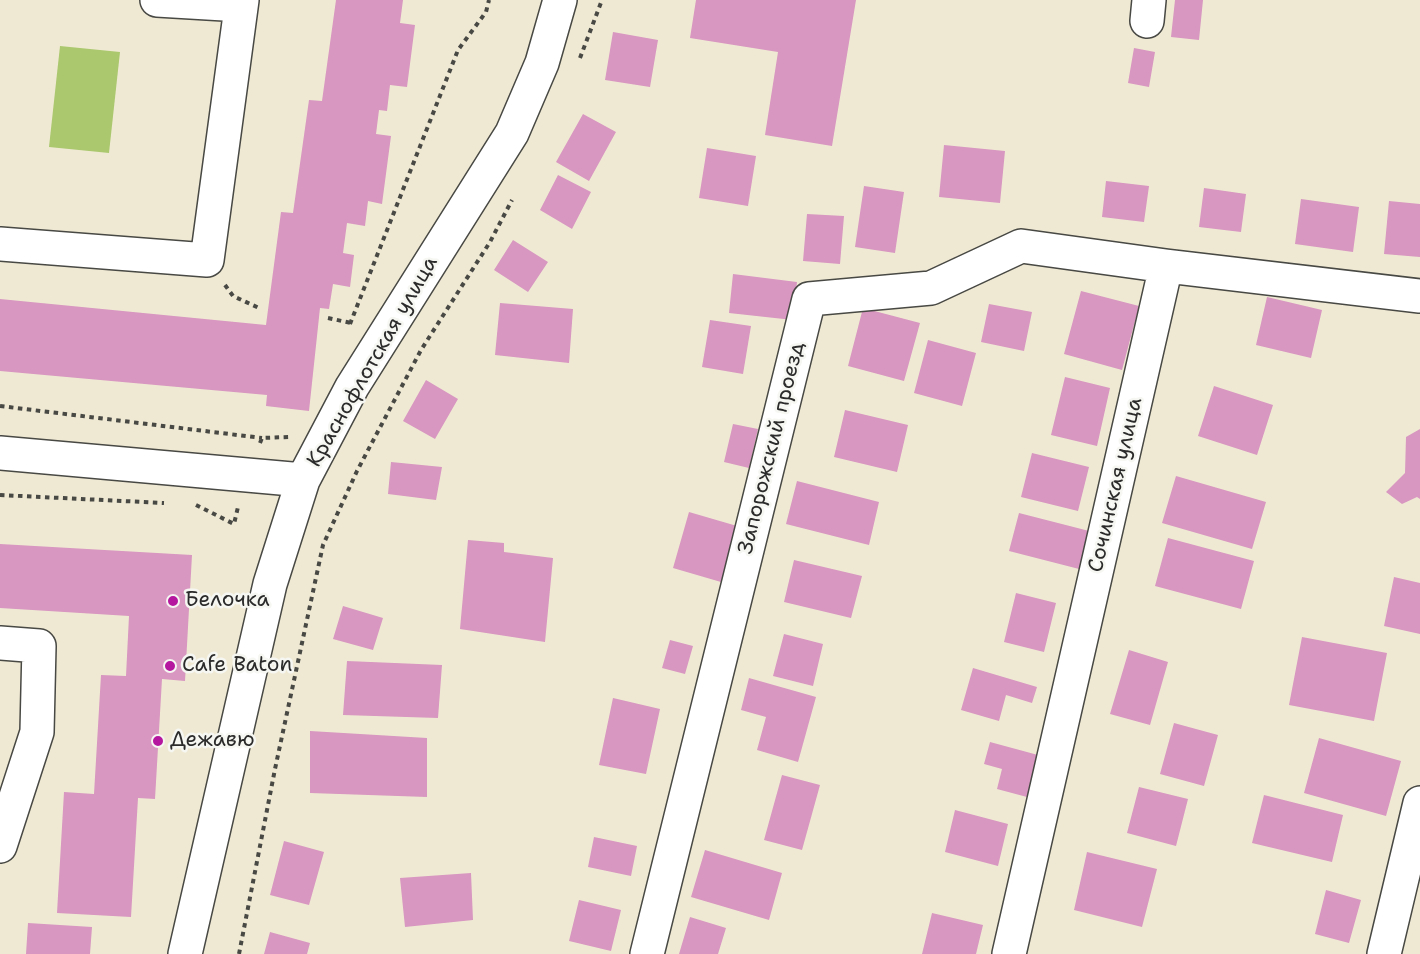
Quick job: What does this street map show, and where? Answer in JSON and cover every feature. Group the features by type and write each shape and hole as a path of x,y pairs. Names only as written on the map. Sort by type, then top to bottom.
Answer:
{"street":[{"path":"0,244 207,260 241,3 157,0"},
{"name":"Краснофлотская улица","path":"185,954 270,584 303,480 352,387 512,132 542,63 560,0"},
{"name":"Запорожский проезд","path":"647,954 809,299 931,288 1021,246 1166,266"},
{"path":"1166,266 1420,296"},
{"name":"Сочинская улица","path":"1009,954 1166,266"},
{"path":"0,453 303,480"},
{"path":"0,643 39,646 37,732 0,846"},
{"path":"1384,954 1420,803"}],"path":[{"path":"347,333 458,50 486,12 489,0"},
{"path":"579,63 602,0"},
{"path":"239,954 275,769 323,545 357,471 421,350 490,242 512,200"},
{"path":"207,260 233,296 259,308"},
{"path":"328,318 351,323"},
{"path":"0,406 262,438 296,437"},
{"path":"184,504 196,505 234,524 246,476 262,438"},
{"path":"0,495 173,504"}],"green space":[{"path":"60,46 120,52 109,153 49,147"}],"building":[{"path":"336,0 403,0 400,23 415,25 407,87 390,85 387,111 379,110 376,134 391,136 382,204 368,201 365,226 347,223 343,253 354,255 350,287 333,284 329,309 320,308 309,411 266,406 267,395 0,371 0,299 266,325 281,212 293,213 309,100 322,101"},
{"path":"696,0 856,0 832,146 765,135 778,52 690,38"},
{"path":"1175,0 1203,0 1199,40 1171,37"},
{"path":"613,32 658,40 650,87 605,80"},
{"path":"1134,48 1155,52 1149,87 1128,83"},
{"path":"583,114 616,132 589,181 556,162"},
{"path":"944,145 1005,151 1000,203 939,197"},
{"path":"707,148 756,156 748,206 699,198"},
{"path":"558,175 591,192 572,229 540,210"},
{"path":"1106,181 1149,186 1144,222 1102,217"},
{"path":"864,186 904,192 895,253 855,247"},
{"path":"1204,188 1246,194 1241,232 1199,227"},
{"path":"1301,199 1359,207 1353,252 1295,244"},
{"path":"1389,201 1420,204 1420,257 1384,254"},
{"path":"807,214 844,216 840,264 803,261"},
{"path":"513,240 548,262 528,292 494,270"},
{"path":"733,274 797,282 793,320 729,313"},
{"path":"1081,291 1139,306 1122,370 1064,354"},
{"path":"1267,297 1322,310 1311,358 1256,345"},
{"path":"500,303 573,309 569,363 495,355"},
{"path":"989,304 1032,312 1024,351 981,342"},
{"path":"863,308 920,323 904,381 848,366"},
{"path":"710,320 751,326 743,374 702,367"},
{"path":"928,340 976,353 962,406 914,393"},
{"path":"1065,377 1110,388 1097,446 1051,435"},
{"path":"426,380 458,399 435,439 403,421"},
{"path":"1214,386 1273,405 1257,455 1198,436"},
{"path":"845,410 908,425 897,472 834,457"},
{"path":"733,424 758,429 749,468 724,462"},
{"path":"1420,429 1420,499 1417,497 1402,504 1386,492 1405,473 1406,437"},
{"path":"1032,453 1089,467 1078,511 1021,497"},
{"path":"391,462 442,467 436,500 388,494"},
{"path":"1176,476 1266,502 1252,549 1162,523"},
{"path":"797,481 879,502 869,545 786,524"},
{"path":"689,512 737,526 721,582 673,568"},
{"path":"1019,513 1093,532 1083,570 1009,551"},
{"path":"1168,538 1254,561 1241,609 1155,586"},
{"path":"468,540 504,543 504,552 553,558 545,642 460,629"},
{"path":"0,544 192,555 185,681 162,679 155,799 138,798 131,917 57,913 64,792 94,794 101,675 126,676 129,616 0,608"},
{"path":"794,560 862,576 851,618 784,602"},
{"path":"1394,577 1420,583 1420,634 1384,626"},
{"path":"1016,593 1056,603 1044,652 1004,642"},
{"path":"343,606 383,618 373,650 333,639"},
{"path":"784,634 823,644 813,686 773,676"},
{"path":"1302,637 1387,653 1374,721 1289,705"},
{"path":"670,640 693,646 685,674 662,668"},
{"path":"1129,650 1168,662 1150,725 1110,714"},
{"path":"347,661 442,665 438,718 343,715"},
{"path":"973,668 1037,687 1032,703 1006,695 999,721 961,710"},
{"path":"749,678 816,697 798,762 757,750 766,717 741,710"},
{"path":"613,698 660,709 646,774 599,765"},
{"path":"1174,723 1218,735 1204,786 1160,774"},
{"path":"310,731 427,738 427,797 310,793"},
{"path":"1319,738 1401,761 1386,816 1304,793"},
{"path":"990,742 1038,755 1027,797 997,789 1002,769 984,764"},
{"path":"782,775 820,785 802,850 764,840"},
{"path":"1139,787 1188,799 1176,846 1127,833"},
{"path":"1264,795 1343,815 1332,862 1252,843"},
{"path":"955,810 1008,824 998,866 945,852"},
{"path":"594,837 637,846 631,876 588,867"},
{"path":"284,841 324,852 309,905 270,895"},
{"path":"705,850 782,873 769,920 691,897"},
{"path":"1087,852 1157,869 1142,927 1074,910"},
{"path":"471,873 473,920 405,927 400,878"},
{"path":"1326,890 1361,900 1349,943 1315,934"},
{"path":"579,900 621,910 611,951 569,941"},
{"path":"932,913 983,925 976,954 922,954"},
{"path":"690,917 726,928 718,954 679,954"},
{"path":"28,923 92,927 90,954 26,954"},
{"path":"270,932 310,943 307,954 264,954"}],"place":[{"name":"Белочка","path":"173,601"},
{"name":"Cafe Baton","path":"170,666"},
{"name":"Дежавю","path":"158,741"}]}
